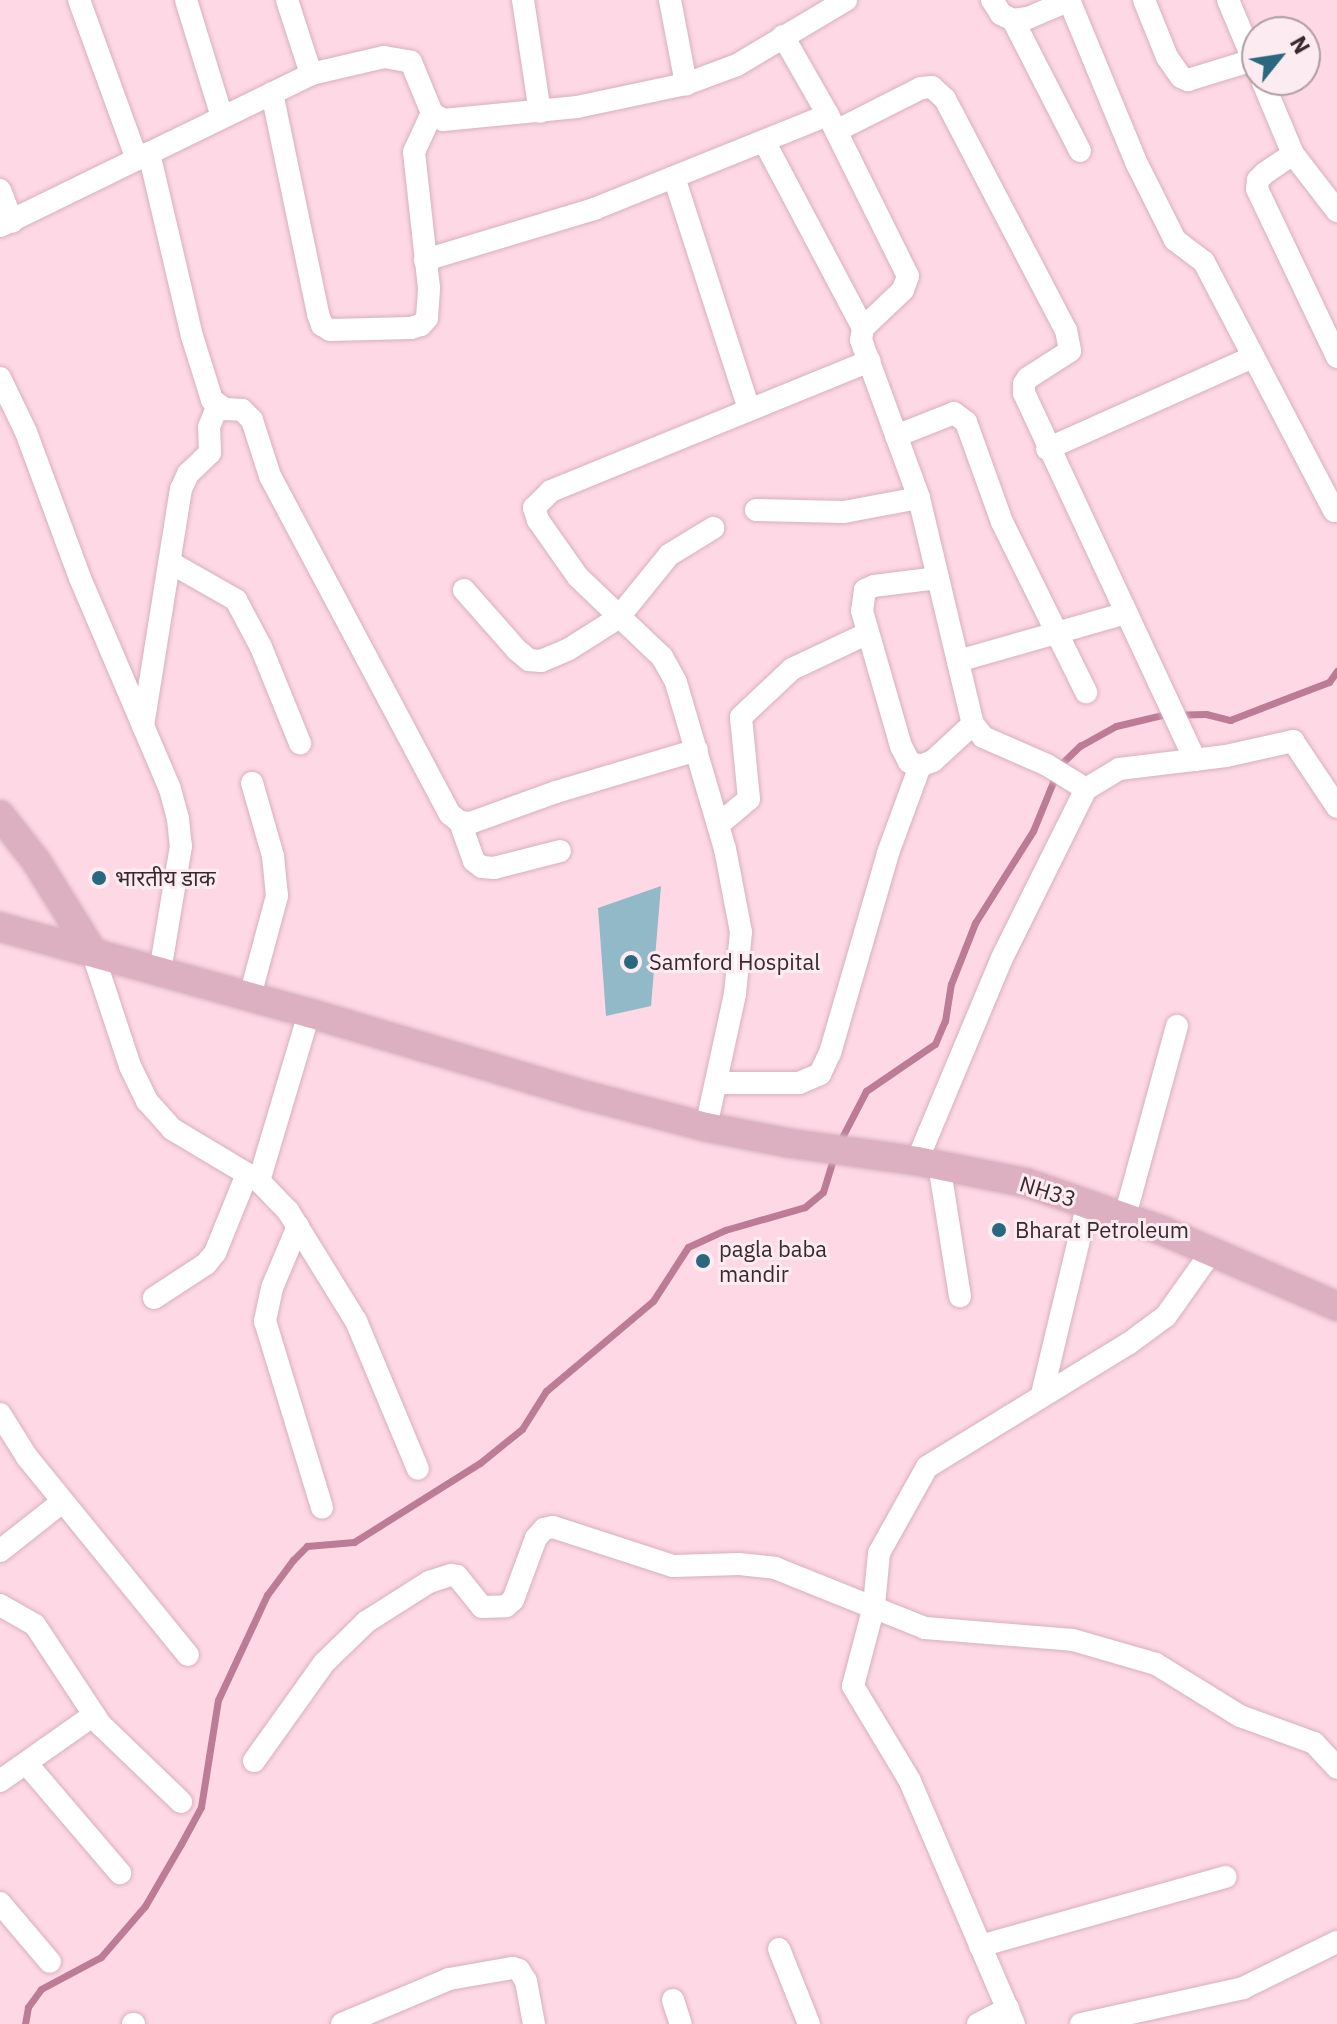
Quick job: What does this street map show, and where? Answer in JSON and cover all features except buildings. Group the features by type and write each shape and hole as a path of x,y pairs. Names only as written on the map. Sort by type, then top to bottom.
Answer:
{"main road":[{"path":"0,815 36,861 92,951"},
{"name":"NH33","path":"0,927 309,1013 574,1093 706,1127 788,1143 928,1162 1027,1183 1125,1216 1337,1306"}],"street":[{"path":"79,0 143,156 204,380 218,405 242,410 252,420 270,476 441,803 460,822 474,861 482,867 494,868 560,851"},
{"path":"186,0 222,117"},
{"path":"287,0 311,74"},
{"path":"523,0 540,112"},
{"path":"670,0 686,84"},
{"path":"0,190 6,224 311,74 384,57 411,62 432,113 443,120 463,121 540,112 686,84 737,65 846,0"},
{"path":"992,0 1001,14 1013,20 1028,18 1070,0 1137,164 1175,240 1204,262 1334,511"},
{"path":"1144,0 1167,57 1181,77 1188,80 1241,72"},
{"path":"1228,0 1241,31"},
{"path":"1013,20 1080,151"},
{"path":"783,36 832,123 908,276 903,290 863,328 861,340 919,498 973,724 983,737 1047,765 1080,784"},
{"path":"425,260 594,209 764,141 832,123 921,88 932,87 945,99 1069,338 1070,351 1065,357 1024,384 1047,449 1195,760"},
{"path":"272,93 322,325 330,330 421,325 429,305 414,152 432,113"},
{"path":"1268,96 1293,154 1332,197"},
{"path":"764,141 863,328"},
{"path":"1293,154 1265,173 1258,180 1257,189 1337,357"},
{"path":"674,177 749,409"},
{"path":"1047,449 1253,357"},
{"path":"706,1127 735,994 741,932 735,888 718,825 676,682 662,657 578,577 538,520 534,508 538,500 551,491 869,361"},
{"path":"0,378 6,404 170,789 181,846 160,971"},
{"path":"143,726 181,489 188,474 210,453 209,427 218,405"},
{"path":"896,436 944,415 962,416 1002,522 1086,692"},
{"path":"756,510 844,512 919,498"},
{"path":"464,590 529,660 550,658 618,618 669,555 713,528"},
{"path":"171,563 236,600 261,647 300,743"},
{"path":"938,578 874,586 865,590 862,611 901,746 909,762 920,766 933,761 973,724"},
{"path":"958,661 1126,613"},
{"path":"718,825 749,799 741,717 792,669 868,633"},
{"path":"960,1296 928,1162 1001,960 1080,784 1119,769 1195,760 1293,741 1337,807"},
{"path":"460,822 470,823 556,792 697,750"},
{"path":"718,1083 799,1083 820,1074 834,1043 888,853 920,766"},
{"path":"250,996 277,896 273,856 252,783"},
{"path":"92,951 130,1066 147,1101 172,1129 253,1177 298,1226 356,1321 418,1469"},
{"path":"154,1298 206,1264 215,1253 253,1177 309,1013"},
{"path":"1125,1216 1177,1026"},
{"path":"1042,1394 1088,1203"},
{"path":"298,1226 272,1288 265,1321 322,1507"},
{"path":"978,2024 1011,2017 910,1781 853,1686 874,1606 879,1553 927,1467 1128,1344 1166,1316 1212,1251"},
{"path":"0,1414 6,1438 188,1655"},
{"path":"0,1551 62,1502"},
{"path":"254,1761 324,1663 366,1622 429,1582 451,1575 457,1576 482,1607 506,1606 513,1600 536,1538 544,1529 553,1527 673,1566 739,1564 775,1568 925,1628 1073,1640 1156,1664 1240,1716 1314,1743 1337,1768"},
{"path":"0,1605 35,1625 94,1715 181,1802"},
{"path":"0,1781 94,1715"},
{"path":"26,1763 120,1873"},
{"path":"980,1946 1226,1877"},
{"path":"0,1903 50,1962"},
{"path":"1081,2024 1243,1988 1337,1942"},
{"path":"779,1949 809,2024"},
{"path":"342,2024 449,1979 513,1968 526,1981 534,2024"},
{"path":"673,2000 681,2024"}],"waterway":[{"path":"838,1145 866,1091 935,1044 945,1021 951,984 975,923 1033,831 1060,765 1080,746 1116,726 1162,715 1206,714 1230,720 1329,682 1337,671"},
{"path":"25,2024 28,2007 41,1989 101,1957 145,1906 181,1844 201,1807 218,1700 267,1595 293,1560 307,1546 354,1542 480,1463 522,1429 546,1391 653,1301 688,1247 725,1230 805,1207 823,1192 834,1157"}],"place":[{"name":"भारतीय डाक","path":"99,878"},
{"name":"Samford Hospital","path":"631,962"},
{"name":"Bharat Petroleum","path":"999,1230"},
{"name":"pagla baba mandir","path":"703,1261"}]}
